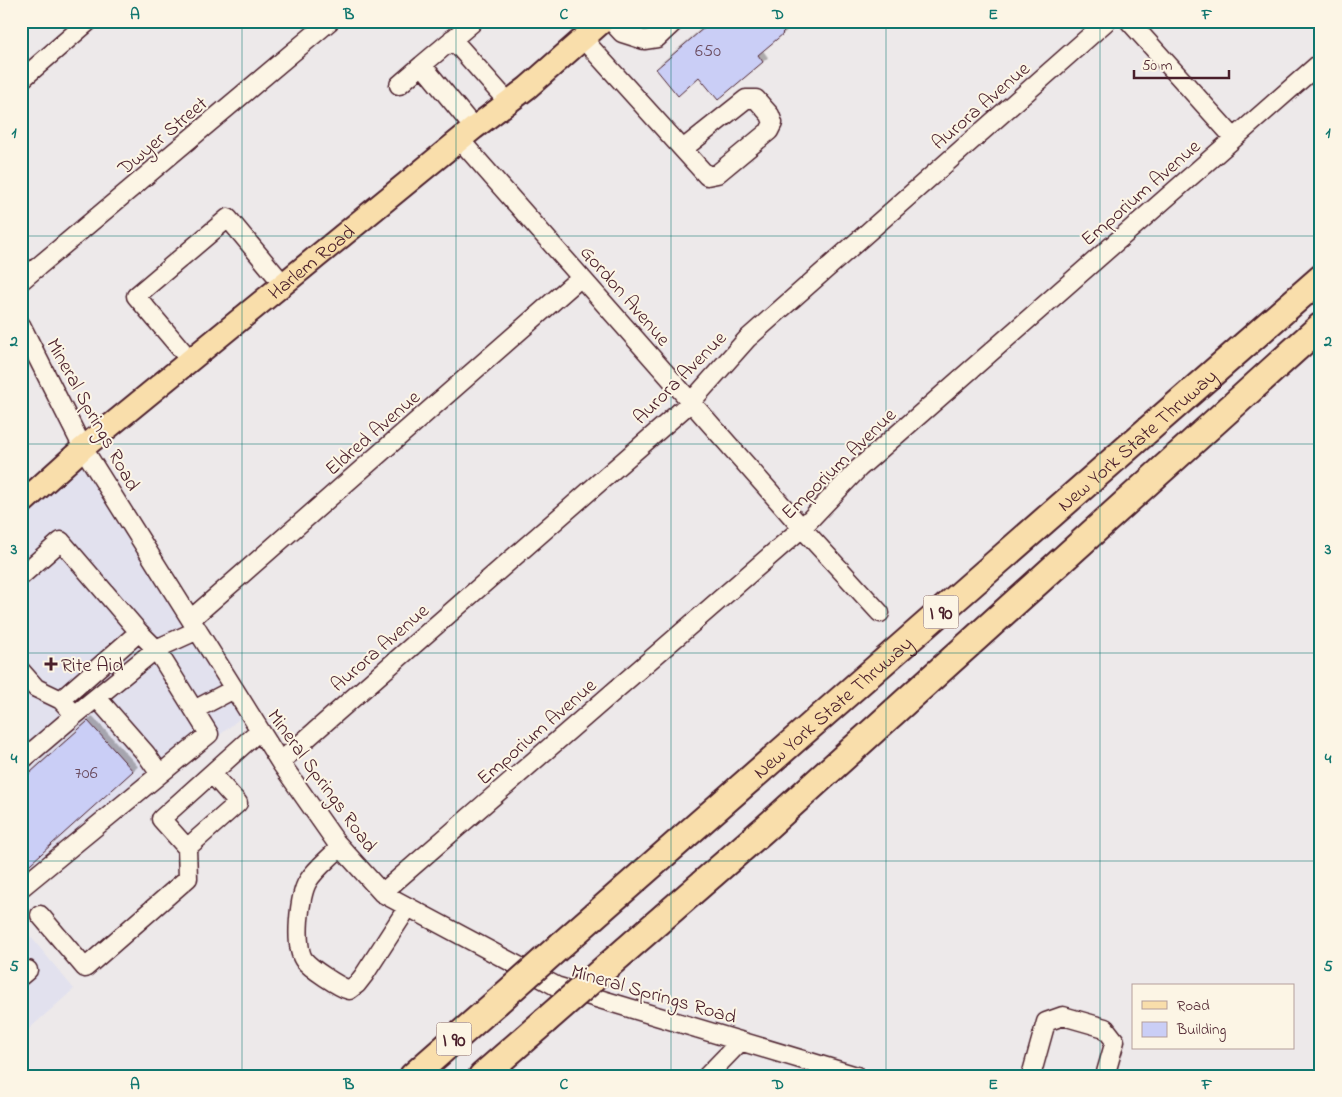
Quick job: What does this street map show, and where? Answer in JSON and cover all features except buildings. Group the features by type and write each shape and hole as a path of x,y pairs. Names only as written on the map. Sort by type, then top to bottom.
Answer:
{"highway":[{"name":"New York State Thruway","path":"413,1076 1321,278"},
{"name":"New York State Thruway","path":"482,1076 768,826 1321,326"}],"main road":[{"name":"Harlem Road","path":"21,504 83,448 467,134 527,88 603,21"}],"street":[{"path":"21,80 89,21"},
{"name":"Dwyer Street","path":"21,282 330,21"},
{"path":"611,21 622,32 644,40 657,38 675,21"},
{"name":"Aurora Avenue","path":"280,762 691,402 748,339 1107,21"},
{"path":"1129,21 1234,138"},
{"path":"398,85 472,23"},
{"path":"452,39 508,102"},
{"path":"583,39 707,176 717,174 769,131 773,123 770,115 756,99 746,99 683,149"},
{"name":"Emporium Avenue","path":"382,893 802,528 859,468 1321,62"},
{"name":"Gordon Avenue","path":"422,65 467,134 581,276 802,528 880,613"},
{"path":"190,360 136,296 228,218 283,284"},
{"name":"Eldred Avenue","path":"21,761 156,649 194,624 581,276"},
{"name":"Mineral Springs Road","path":"21,325 83,448 280,762 340,847 382,893 556,986 849,1074"},
{"path":"21,576 61,541 139,632 156,649 209,734 21,888"},
{"path":"61,700 139,632"},
{"path":"21,671 36,688 61,700 75,715"},
{"path":"194,710 234,689"},
{"path":"97,698 146,754 160,774"},
{"path":"40,915 84,968 188,878 187,848 161,819 260,730"},
{"path":"187,848 238,803 212,774"},
{"path":"340,847 308,881 300,903 299,942 301,954 305,962 340,988 349,990 364,975 408,906"},
{"path":"1031,1076 1046,1022 1063,1016 1105,1028 1115,1041 1105,1076"},
{"path":"707,1076 741,1041"}],"shaded area":[{"path":"83,455 245,714 21,901 21,509"},
{"path":"21,925 74,989 21,1036"}],"place":[{"name":"Rite Aid","path":"51,664"}]}
